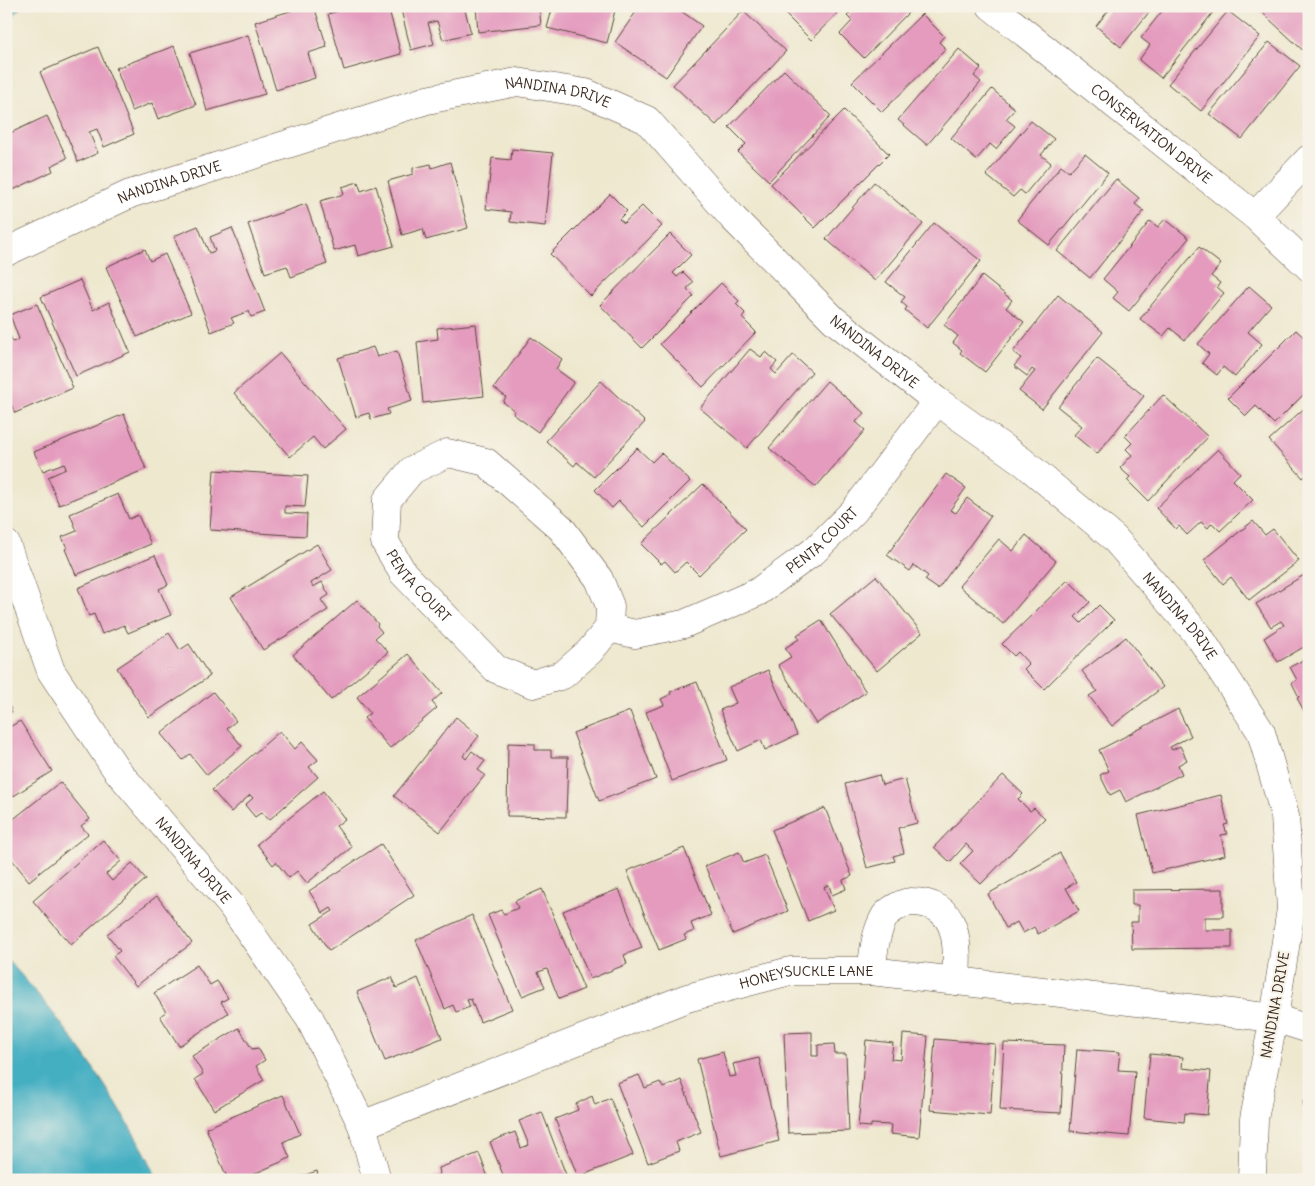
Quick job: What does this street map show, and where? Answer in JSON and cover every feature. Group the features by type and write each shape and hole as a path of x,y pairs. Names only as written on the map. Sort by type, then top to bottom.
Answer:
{"street":[{"name":"CONSERVATION DRIVE","path":"991,6 1255,216 1309,267"},
{"name":"NANDINA DRIVE","path":"6,252 130,194 427,100 517,82 586,93 647,120 733,218 834,320 937,400 1022,461 1114,538 1199,636 1261,732 1285,816 1291,909 1297,942 1274,1018 1254,1119 1252,1180"},
{"path":"1255,216 1309,159"},
{"name":"PENTA COURT","path":"609,628 635,634 684,624 758,592 814,551 854,511 937,400"},
{"name":"PENTA COURT","path":"448,453 486,462 561,528 599,579 610,606 609,628 590,651 563,675 532,684 496,669 403,573 385,542 387,500 412,470 448,453"},
{"name":"NANDINA DRIVE","path":"6,544 51,671 116,769 232,906 310,1019 362,1125 377,1180"},
{"path":"871,971 878,931 886,914 907,902 923,902 937,906 947,915 954,932 958,951 956,981"},
{"name":"HONEYSUCKLE LANE","path":"362,1125 687,998 790,971 871,971 1274,1018 1309,1029"}],"water":[{"path":"6,6 22,6 6,23"},
{"path":"6,958 57,1018 104,1084 142,1147 157,1180 6,1180"}],"building":[{"path":"306,6 314,6 327,47 308,53 315,78 276,90 255,22"},
{"path":"355,6 388,6 401,54 344,70 328,14"},
{"path":"400,6 464,6 471,33 443,40 437,21 428,23 434,44 411,50"},
{"path":"476,6 539,6 541,25 478,32"},
{"path":"553,6 616,6 607,43 547,28"},
{"path":"640,6 674,6 702,26 666,77 615,42"},
{"path":"787,6 844,6 811,40 782,11"},
{"path":"857,6 903,6 909,12 864,58 840,34 852,21 847,16"},
{"path":"1112,6 1154,6 1121,47 1096,26"},
{"path":"1166,6 1218,6 1161,78 1139,60 1150,45 1141,38"},
{"path":"1255,6 1309,6 1309,56"},
{"path":"743,11 786,51 716,125 673,85"},
{"path":"1228,11 1260,36 1201,111 1168,84"},
{"path":"922,14 944,36 939,42 946,49 882,112 852,82"},
{"path":"248,35 265,94 207,111 190,53"},
{"path":"1269,42 1300,66 1242,139 1209,114"},
{"path":"174,46 196,105 158,119 152,103 132,111 116,68"},
{"path":"98,47 134,134 104,147 97,129 89,132 98,153 78,162 40,72"},
{"path":"959,49 981,68 974,76 981,82 927,145 898,120"},
{"path":"784,70 831,116 769,181 738,152 746,144 729,127"},
{"path":"992,89 1015,109 1006,119 1015,126 996,149 990,144 976,160 951,138"},
{"path":"844,110 889,154 815,228 771,184"},
{"path":"47,116 67,158 51,166 53,171 13,190 6,175 6,135"},
{"path":"1031,121 1054,139 1041,155 1051,163 1025,194 1020,190 1013,197 986,175"},
{"path":"512,149 553,153 545,226 510,222 511,212 486,209 492,158 511,160"},
{"path":"1085,154 1108,173 1049,245 1017,220 1061,166 1069,172"},
{"path":"450,162 468,228 426,240 423,229 402,235 388,181 413,174 413,168 431,164 432,168"},
{"path":"1116,179 1139,198 1135,204 1144,211 1090,278 1057,251"},
{"path":"358,182 361,191 376,186 394,246 358,256 355,245 334,251 320,201 344,194 342,187"},
{"path":"874,182 923,224 875,281 826,239"},
{"path":"610,194 627,211 619,219 624,223 642,206 662,226 591,296 550,254"},
{"path":"306,204 327,264 291,277 287,266 265,273 248,224"},
{"path":"1165,219 1189,238 1129,311 1113,298 1118,292 1103,279 1150,221 1158,227"},
{"path":"934,223 981,261 927,328 905,310 907,307 901,302 905,297 886,282"},
{"path":"198,226 209,253 215,251 210,237 232,228 265,312 251,317 249,311 231,318 234,323 211,332 174,236"},
{"path":"670,234 691,255 673,273 677,277 683,272 693,282 687,289 694,296 642,348 600,305"},
{"path":"1199,247 1221,264 1211,276 1220,283 1217,287 1224,293 1185,340 1170,328 1163,336 1140,319"},
{"path":"145,249 150,261 165,254 191,313 137,337 106,267"},
{"path":"982,276 1012,300 1006,308 1024,322 985,372 960,353 962,350 953,343 958,336 944,325"},
{"path":"80,280 93,310 109,302 130,352 76,376 41,297"},
{"path":"721,283 739,301 736,304 745,313 742,318 756,332 703,387 660,344"},
{"path":"1249,286 1271,305 1248,332 1262,344 1235,377 1223,367 1217,375 1202,363 1209,354 1198,344"},
{"path":"1058,295 1103,332 1042,409 1019,391 1035,371 1032,369 1027,376 1014,366 1021,358 1013,352"},
{"path":"37,304 73,388 15,413 6,394 6,336 9,334 13,342 19,339 10,315"},
{"path":"476,324 484,396 423,403 417,342 438,339 437,328"},
{"path":"1296,330 1309,342 1309,389 1274,424 1256,406 1246,416 1228,398"},
{"path":"531,337 562,359 556,369 574,382 538,432 513,414 515,411 503,402 506,397 494,388"},
{"path":"373,347 377,357 397,351 412,401 387,409 389,414 371,419 369,413 356,417 338,358"},
{"path":"750,349 761,357 766,352 777,362 771,369 776,374 793,355 812,372 747,448 700,408"},
{"path":"280,353 346,429 323,449 313,437 290,457 234,393"},
{"path":"1097,358 1144,396 1097,454 1074,435 1082,426 1058,407"},
{"path":"601,381 645,422 594,477 577,462 574,466 546,441"},
{"path":"827,381 864,413 856,422 865,430 816,487 769,448"},
{"path":"1163,395 1208,437 1148,501 1127,480 1130,477 1120,468 1132,455 1126,449 1132,443 1125,436"},
{"path":"1309,404 1309,473 1303,478 1269,440"},
{"path":"124,414 146,469 59,505 48,477 66,469 64,463 43,471 34,452"},
{"path":"637,448 652,462 661,453 690,481 644,527 619,501 612,508 595,490"},
{"path":"1218,449 1240,473 1233,480 1253,500 1220,531 1212,523 1208,528 1201,522 1187,535 1179,526 1176,529 1156,508"},
{"path":"214,470 308,476 305,507 285,506 285,513 307,514 306,536 210,530"},
{"path":"946,474 966,488 950,510 956,513 967,498 991,516 938,589 925,580 928,576 914,565 910,571 887,555"},
{"path":"703,484 746,529 699,575 686,562 675,572 665,561 661,564 641,544"},
{"path":"118,494 129,519 138,515 151,544 76,575 62,537 77,531 70,514"},
{"path":"1253,521 1265,535 1273,529 1299,561 1249,600 1231,577 1223,584 1204,560"},
{"path":"1026,535 1056,561 1003,624 959,586 999,539 1013,551"},
{"path":"317,544 332,570 311,583 313,587 322,582 329,595 321,600 328,610 263,650 231,597"},
{"path":"155,555 168,585 159,589 171,615 128,633 124,625 102,634 94,614 89,616 78,588"},
{"path":"1309,572 1309,644 1278,662 1264,638 1284,625 1281,621 1271,627 1256,604"},
{"path":"876,576 922,633 877,671 830,614"},
{"path":"1068,580 1090,602 1075,617 1081,623 1099,605 1114,620 1044,689 1024,669 1029,664 1018,652 1014,656 1002,644"},
{"path":"357,600 378,624 377,626 382,632 375,638 388,652 331,700 293,655"},
{"path":"821,620 866,692 816,724 778,665 791,657 785,648 799,639 797,635"},
{"path":"169,633 180,650 189,644 210,676 149,717 117,668"},
{"path":"1126,637 1163,687 1112,726 1089,696 1097,691 1082,671"},
{"path":"408,654 442,693 432,702 437,708 390,748 364,718 370,713 357,697"},
{"path":"1309,657 1309,720 1297,698 1299,697 1292,683 1297,680 1290,667"},
{"path":"768,670 797,735 765,750 761,740 738,751 720,710 736,703 729,687"},
{"path":"697,682 727,760 672,781 646,712 664,705 661,699 671,694 670,692"},
{"path":"213,692 236,721 227,728 242,746 207,775 190,754 183,760 161,734"},
{"path":"6,700 12,712 6,714"},
{"path":"1178,709 1191,736 1170,747 1172,750 1180,746 1187,760 1178,765 1182,774 1126,802 1120,790 1110,795 1100,775 1109,771 1099,750"},
{"path":"630,711 656,779 599,801 573,733"},
{"path":"456,717 479,736 463,756 466,759 472,751 485,761 478,770 485,775 440,832 394,796"},
{"path":"20,721 52,771 6,801 6,729"},
{"path":"280,731 295,749 302,742 318,760 309,767 318,777 269,820 262,812 255,817 245,805 253,798 250,795 231,812 212,790"},
{"path":"508,743 535,744 535,750 551,750 551,757 568,757 566,817 507,816"},
{"path":"879,775 882,785 905,779 917,823 898,828 904,853 893,856 895,861 867,868 845,784"},
{"path":"1003,775 1023,794 1018,799 1030,811 1034,808 1045,818 981,884 960,864 973,851 966,844 950,862 934,847"},
{"path":"60,782 90,819 81,826 88,834 29,881 6,852 6,825"},
{"path":"323,791 345,819 336,826 352,847 307,883 297,871 289,878 276,862 273,865 257,844"},
{"path":"1221,795 1228,824 1224,825 1227,834 1221,835 1225,855 1152,873 1138,815"},
{"path":"825,808 852,876 843,880 846,889 832,895 829,885 824,887 834,910 808,921 772,830"},
{"path":"103,840 121,861 106,874 112,881 132,863 146,879 71,945 33,901"},
{"path":"381,844 414,895 329,951 312,924 333,911 331,908 323,913 309,891"},
{"path":"684,848 711,915 691,923 694,931 684,935 686,939 659,950 627,871"},
{"path":"739,852 744,863 765,855 788,911 733,934 705,866"},
{"path":"1060,853 1076,882 1066,888 1079,911 1038,934 1034,927 1023,933 1017,922 1006,928 988,894"},
{"path":"542,889 584,989 559,999 547,969 538,972 545,987 522,996 488,915 501,910 504,914 518,908 515,901"},
{"path":"619,889 642,948 624,955 627,964 590,979 563,911"},
{"path":"1223,889 1223,917 1205,917 1205,930 1232,930 1232,948 1132,949 1131,922 1138,922 1138,905 1132,905 1132,890"},
{"path":"157,896 192,943 136,986 113,956 120,951 107,934"},
{"path":"472,915 512,1009 480,1022 471,999 467,1000 470,1007 456,1012 453,1005 445,1009 416,940"},
{"path":"197,965 210,985 217,981 228,998 221,1002 228,1013 179,1046 160,1016 166,1012 154,993"},
{"path":"392,977 396,988 418,978 442,1038 385,1061 357,992"},
{"path":"239,1028 252,1049 258,1048 265,1060 256,1066 264,1080 214,1110 195,1079 203,1074 192,1056"},
{"path":"812,1032 812,1056 818,1056 818,1045 834,1044 835,1054 846,1054 849,1131 788,1133 784,1033"},
{"path":"903,1034 928,1036 919,1137 890,1134 891,1125 871,1124 871,1127 858,1126 866,1040 893,1043 891,1059 901,1060"},
{"path":"935,1039 995,1044 990,1115 930,1110"},
{"path":"1004,1043 1064,1045 1061,1113 1000,1110"},
{"path":"1077,1049 1120,1052 1118,1070 1135,1071 1129,1136 1070,1131"},
{"path":"723,1052 729,1077 736,1076 733,1064 759,1058 779,1141 721,1156 697,1059"},
{"path":"1150,1054 1183,1057 1182,1068 1211,1071 1207,1115 1185,1113 1184,1122 1144,1118"},
{"path":"639,1075 645,1088 660,1082 663,1088 681,1080 701,1132 676,1142 679,1151 648,1163 617,1083"},
{"path":"283,1095 300,1134 283,1142 290,1158 240,1180 228,1180 206,1128"},
{"path":"592,1096 595,1105 610,1098 633,1155 578,1177 555,1119 578,1110 576,1104"},
{"path":"1303,1101 1309,1101 1309,1135 1308,1135"},
{"path":"542,1112 568,1180 505,1180 490,1142 515,1132 521,1148 529,1145 519,1121"},
{"path":"479,1153 489,1180 427,1180 440,1174 439,1168"},
{"path":"317,1171 319,1180 293,1180 293,1179"}]}
